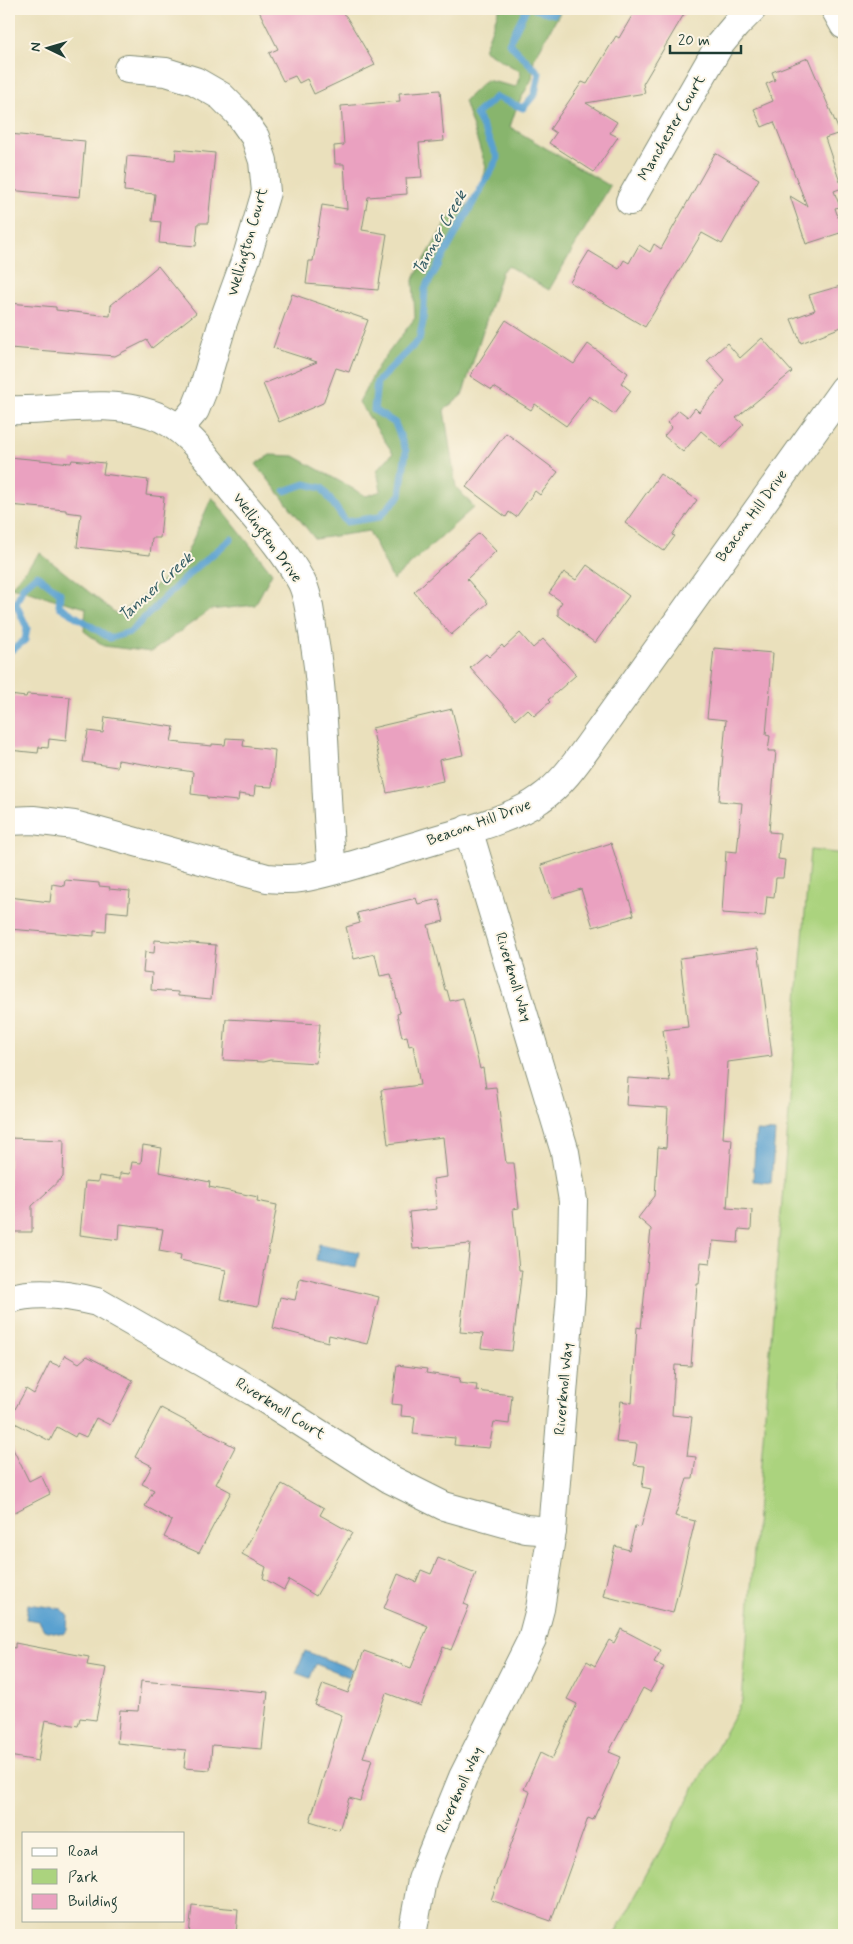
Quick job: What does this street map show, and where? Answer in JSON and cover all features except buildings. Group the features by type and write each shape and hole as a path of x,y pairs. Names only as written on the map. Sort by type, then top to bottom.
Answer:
{"street":[{"name":"Manchester Court","path":"630,201 720,44 752,9"},
{"path":"835,9 844,25"},
{"name":"Wellington Court","path":"128,68 166,72 194,81 221,96 238,112 255,138 263,161 266,192 248,253 223,322 204,390 195,410 179,429"},
{"name":"Beacon Hill Drive","path":"9,821 33,820 74,825 267,878 301,878 468,829 514,813 538,801 564,777 600,730 844,389"},
{"name":"Wellington Drive","path":"9,410 25,411 62,407 117,406 153,414 179,429 207,458 275,544 302,582 308,602 318,662 332,870"},
{"name":"Riverknoll Way","path":"412,1935 422,1880 462,1777 532,1639 540,1609 552,1531 572,1294 573,1201 562,1141 468,829"},
{"name":"Riverknoll Court","path":"9,1299 51,1294 71,1295 97,1302 254,1392 390,1479 444,1506 526,1529 552,1531"}],"green space":[{"path":"499,9 562,9 534,59 532,79 517,106 510,127 610,186 549,290 508,266 502,271 462,396 444,410 456,487 474,507 393,580 369,531 315,539 256,464 270,455 294,456 366,496 381,491 377,470 393,453 359,402 378,366 415,318 413,280 449,217 477,199 486,167 464,101 486,80 516,87 521,72 484,50"},
{"path":"212,497 272,573 255,605 210,610 151,652 104,646 84,631 86,608 11,587 40,553 118,615 182,564"},
{"path":"810,850 844,854 844,1935 614,1935 742,1701"}],"water":[{"path":"756,1131 775,1132 771,1183 753,1181"},
{"path":"319,1244 359,1252 356,1268 316,1260"},
{"path":"28,1604 62,1609 68,1615 67,1629 63,1634 44,1630 39,1621 26,1619"},
{"path":"305,1651 352,1669 349,1677 316,1664 310,1678 296,1673"}],"waterway":[{"name":"Tanner Creek","path":"285,491 305,484 322,488 346,522 379,517 400,495 406,451 395,423 374,410 377,382 419,340 423,322 425,289 498,158 476,114 496,97 523,108 535,94 539,73 509,43 526,9"},
{"name":"Tanner Creek","path":"535,9 554,14 557,9"},
{"name":"Tanner Creek","path":"9,651 25,640 27,628 16,604 23,587 37,575 60,593 59,606 110,638 130,632 191,572 231,539"}]}
